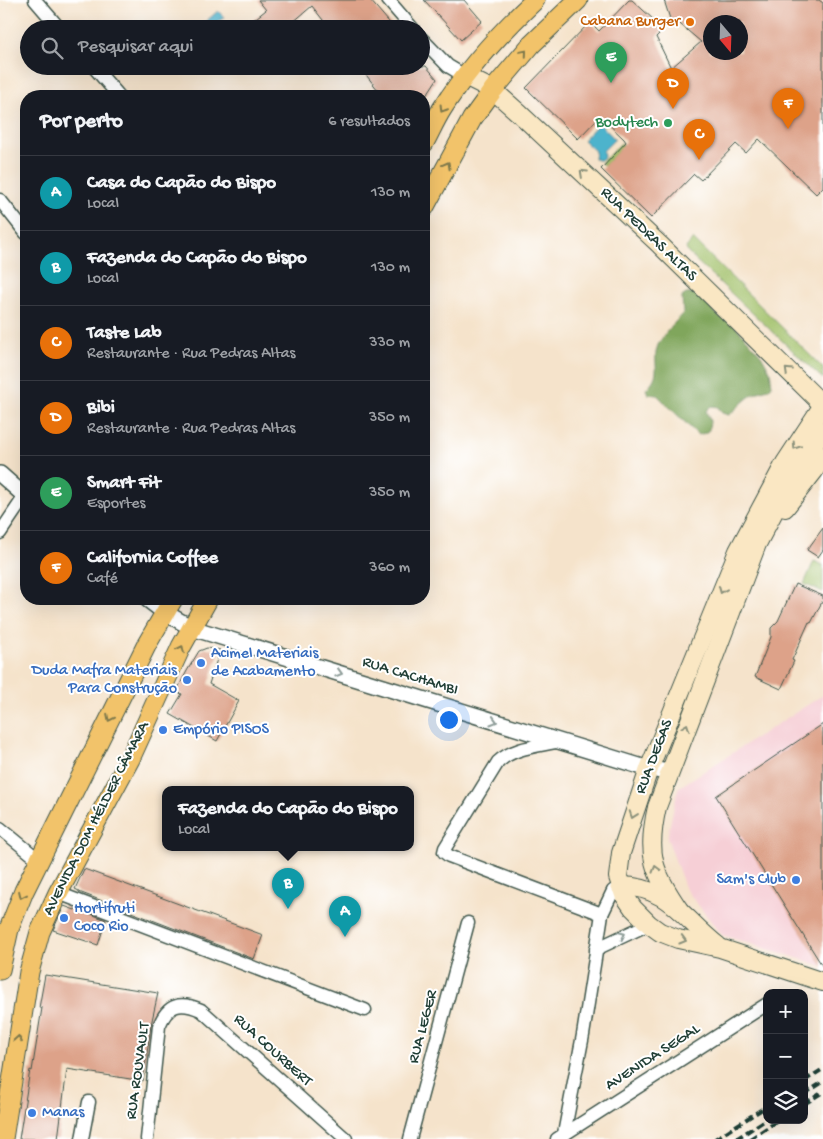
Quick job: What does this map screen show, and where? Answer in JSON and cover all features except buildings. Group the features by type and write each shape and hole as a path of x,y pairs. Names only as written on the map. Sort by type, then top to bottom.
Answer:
{"main road":[{"path":"430,132 442,109 465,76 535,0"},
{"path":"430,197 472,118 493,90 531,45 578,0"},
{"name":"RUA PEDRAS ALTAS","path":"465,76 493,90 646,231 823,405"},
{"name":"RUA DEGAS","path":"620,886 618,866 621,852 649,769 743,542 785,463 823,405"},
{"name":"RUA DEGAS","path":"680,912 658,877 654,862 652,827 657,807 757,544 791,479 823,431"},
{"path":"757,544 814,471 823,456"},
{"name":"AVENIDA DOM HÉLDER CÂMARA","path":"3,1139 34,952 40,932 58,893 130,759 181,648 205,605"},
{"name":"AVENIDA DOM HÉLDER CÂMARA","path":"0,970 12,920 39,860 147,644 168,606"},
{"path":"720,948 703,935 671,902 653,891 633,886 620,886 633,908 660,932 678,939 720,948 823,982"}],"street":[{"path":"35,0 52,20"},
{"path":"388,0 405,20"},
{"path":"430,47 448,66 465,76"},
{"path":"101,75 114,90"},
{"path":"0,200 20,225"},
{"path":"0,474 20,491"},
{"path":"0,532 20,504"},
{"name":"RUA CACHAMBI","path":"168,606 192,628 649,769 669,772"},
{"path":"560,741 519,750 505,756 498,762 444,852 449,856 602,914"},
{"path":"0,828 39,860"},
{"path":"561,1136 584,1035 602,914 613,891 620,886"},
{"path":"58,893 365,1010"},
{"name":"RUA LEGER","path":"410,1139 468,923"},
{"path":"596,949 649,924"},
{"name":"RUA COURBERT","path":"170,1009 178,1005 191,1006 201,1010 346,1139"},
{"name":"AVENIDA SEGAL","path":"561,1136 763,1007"},
{"name":"RUA ROUVAULT","path":"146,1139 160,1026 164,1016 170,1009"},
{"path":"82,1139 89,1102"}],"shaded area":[{"path":"823,695 823,966 722,935 686,890 667,838 678,788"}],"green space":[{"path":"621,143 624,145 604,166 601,163"},
{"path":"693,239 823,368 823,379 688,253 686,248"},
{"path":"697,293 709,303 712,310 720,317 729,319 761,355 770,371 772,385 769,389 751,396 729,415 722,413 718,407 711,406 706,411 710,421 709,430 698,435 657,395 648,394 646,389 656,372 656,351 658,345 666,332 683,313 682,297 686,294"},
{"path":"814,561 823,565 823,592 804,584"}],"water":[{"path":"218,11 224,17 220,20 207,20"},
{"path":"599,123 615,139 603,151 604,157 601,160 597,160 594,158 595,151 583,140"}],"railway":[{"path":"807,1079 823,1069"},
{"path":"808,1091 823,1082"},
{"path":"808,1101 823,1092"},
{"path":"715,1139 763,1109"},
{"path":"736,1139 763,1122"},
{"path":"750,1139 773,1124"}],"place":[{"name":"Cabana Burger","path":"690,22"},
{"name":"Smart Fit","path":"611,83"},
{"name":"Bibi","path":"673,109"},
{"name":"Bodytech","path":"668,123"},
{"name":"California Coffee","path":"788,129"},
{"name":"Taste Lab","path":"699,160"},
{"name":"Acimel Materiais de Acabamento","path":"201,663"},
{"name":"Duda Mafra Materiais Para Construção","path":"187,680"},
{"name":"Empório PISOS","path":"163,730"},
{"name":"Sam's Club","path":"796,880"},
{"name":"Fazenda do Capão do Bispo","path":"288,909"},
{"name":"Hortifruti Coco Rio","path":"64,918"},
{"name":"Casa do Capão do Bispo","path":"345,937"},
{"name":"Manas","path":"32,1113"}]}
